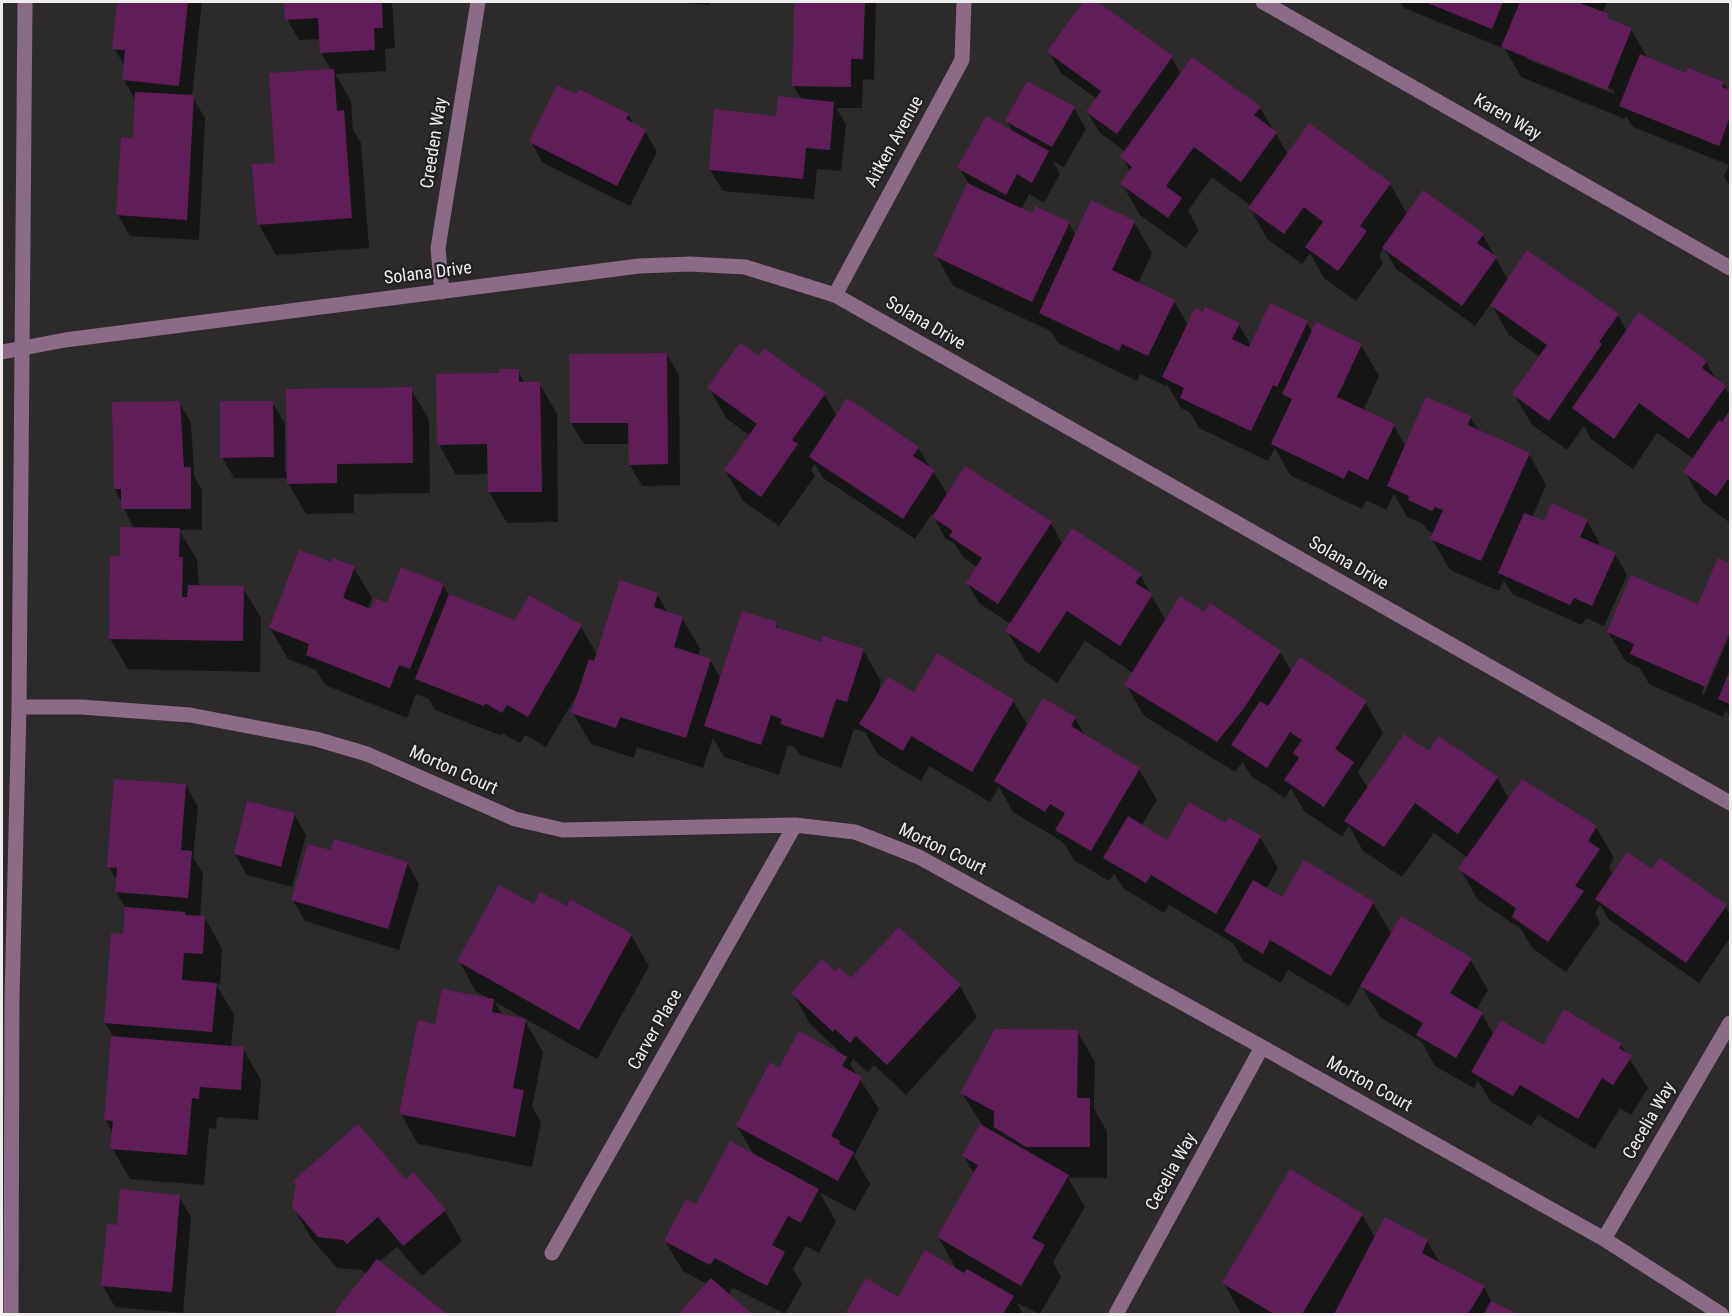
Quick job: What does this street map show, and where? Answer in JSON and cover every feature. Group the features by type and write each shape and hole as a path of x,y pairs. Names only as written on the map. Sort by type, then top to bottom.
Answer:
{"street":[{"path":"11,1314 7,1051 19,707 25,2"},
{"name":"Creeden Way","path":"442,292 438,248 477,2"},
{"name":"Aitken Avenue","path":"835,295 962,60 964,2"},
{"name":"Karen Way","path":"1263,2 1731,268"},
{"name":"Solana Drive","path":"2,352 65,340 639,266 690,264 746,267 835,295 1731,803"},
{"name":"Morton Court","path":"19,707 81,707 190,716 316,739 367,754 515,819 563,831 795,825 855,832 919,857 1262,1047 1604,1239 1721,1314"},
{"name":"Carver Place","path":"552,1253 795,825"},
{"name":"Cecelia Way","path":"1604,1239 1731,1023"},
{"name":"Cecelia Way","path":"1116,1314 1262,1047"}],"building":[{"path":"117,2 188,2 179,86 122,80 125,50 112,49"},
{"path":"284,2 382,2 383,28 374,28 375,50 320,53 318,18 285,20"},
{"path":"794,2 865,2 863,59 851,59 851,87 792,86"},
{"path":"1083,2 1098,2 1173,56 1117,134 1086,112 1101,91 1047,52"},
{"path":"1425,2 1503,2 1492,29"},
{"path":"1520,2 1577,2 1609,14 1607,18 1632,28 1607,90 1501,47"},
{"path":"1640,54 1686,73 1688,68 1724,82 1722,87 1730,90 1730,117 1719,146 1619,106"},
{"path":"1192,57 1261,107 1254,115 1277,132 1241,182 1194,147 1166,186 1182,198 1168,218 1120,184 1132,167 1120,157"},
{"path":"334,69 337,111 344,110 352,218 257,225 252,164 275,163 269,73"},
{"path":"1027,81 1075,107 1052,147 1005,121"},
{"path":"557,85 576,94 579,89 629,114 626,119 646,130 617,186 529,142"},
{"path":"135,92 194,95 187,220 116,215 121,137 133,138"},
{"path":"778,96 834,102 830,150 806,148 803,179 709,170 714,109 776,116"},
{"path":"986,116 1049,151 1032,183 1017,174 1006,195 957,168"},
{"path":"1309,123 1391,183 1360,226 1367,231 1338,271 1305,247 1323,222 1304,207 1284,234 1248,208"},
{"path":"967,183 1032,213 1035,206 1070,222 1032,302 934,256"},
{"path":"1423,190 1484,234 1477,243 1497,257 1462,306 1382,248"},
{"path":"1091,200 1135,221 1112,270 1175,300 1148,356 1122,344 1119,351 1039,313"},
{"path":"1527,250 1619,314 1599,342 1602,344 1549,421 1512,394 1547,345 1490,305"},
{"path":"1270,303 1308,321 1277,387 1273,385 1251,431 1180,398 1184,388 1162,377 1195,308 1203,312 1205,307 1240,323 1232,339 1249,347"},
{"path":"1639,312 1707,361 1702,368 1726,386 1689,439 1639,403 1614,439 1572,408"},
{"path":"1316,322 1362,344 1337,397 1395,424 1368,480 1348,470 1344,479 1271,444 1292,399 1282,394"},
{"path":"740,343 759,356 764,348 826,393 792,440 798,444 761,497 724,470 757,424 707,388"},
{"path":"667,353 668,464 629,465 628,423 570,423 569,354"},
{"path":"499,369 519,369 519,382 540,382 542,492 488,492 487,444 437,445 436,374 499,373"},
{"path":"412,387 413,463 337,464 337,483 287,484 286,389"},
{"path":"1426,397 1471,416 1468,425 1530,453 1481,561 1430,539 1443,510 1435,507 1432,511 1408,500 1409,496 1387,486"},
{"path":"847,398 919,447 913,456 935,470 903,519 809,457"},
{"path":"180,401 184,467 191,467 191,509 121,509 121,489 114,489 112,402"},
{"path":"220,401 273,401 274,457 220,458"},
{"path":"1730,410 1730,481 1728,479 1716,496 1683,472 1719,420 1722,422"},
{"path":"965,466 1052,522 998,604 966,583 982,558 949,536 953,531 932,517"},
{"path":"1552,503 1588,520 1580,537 1616,553 1592,606 1574,598 1570,605 1498,573 1524,513 1544,521"},
{"path":"120,527 180,528 179,557 183,557 182,597 187,597 188,585 244,586 243,641 109,639 110,556 120,556"},
{"path":"1072,528 1142,574 1135,583 1153,594 1120,646 1067,611 1039,653 1005,631"},
{"path":"299,550 331,562 332,558 355,566 343,598 371,609 375,598 387,603 401,567 444,584 410,669 399,665 390,688 306,655 309,644 269,628"},
{"path":"1718,558 1730,564 1730,630 1706,687 1630,654 1634,644 1607,632 1631,575 1698,604"},
{"path":"620,580 658,593 654,607 683,617 674,647 711,659 686,738 620,717 616,728 571,713 589,659 594,661"},
{"path":"449,594 515,620 529,595 582,625 528,717 507,705 502,713 485,703 484,706 415,679"},
{"path":"1180,596 1204,612 1210,603 1281,651 1244,708 1217,742 1124,685"},
{"path":"742,611 777,622 776,627 821,642 823,636 864,649 847,702 836,699 823,738 780,724 782,719 771,715 761,745 704,726"},
{"path":"937,653 1014,700 972,772 911,736 903,751 859,724 888,677 914,692"},
{"path":"1300,657 1367,701 1335,749 1354,762 1324,807 1284,780 1299,758 1293,753 1302,740 1290,732 1267,768 1231,745 1260,701 1268,706"},
{"path":"1730,670 1730,704 1718,699"},
{"path":"1043,698 1076,717 1071,726 1140,768 1091,851 1055,830 1065,813 1050,804 1045,812 994,781"},
{"path":"1404,734 1429,751 1439,736 1498,777 1458,834 1415,803 1384,847 1344,821"},
{"path":"114,779 186,784 181,850 192,851 188,898 115,892 117,868 107,867"},
{"path":"1522,779 1597,826 1588,841 1600,849 1575,886 1584,891 1548,942 1512,917 1516,908 1458,869"},
{"path":"247,801 295,813 281,867 234,854"},
{"path":"1189,802 1225,823 1228,817 1261,836 1216,914 1151,875 1146,883 1103,858 1128,816 1167,840"},
{"path":"334,839 408,862 388,929 291,900 308,844 331,850"},
{"path":"1627,852 1652,869 1660,858 1727,905 1686,963 1595,899"},
{"path":"1304,860 1374,902 1331,976 1270,940 1263,954 1224,931 1253,880 1282,897"},
{"path":"499,885 534,904 540,892 567,906 570,899 632,934 579,1030 457,961"},
{"path":"125,907 205,916 203,954 184,953 182,980 217,983 212,1032 104,1023 111,933 123,934"},
{"path":"1401,916 1472,958 1450,993 1483,1013 1456,1058 1416,1035 1423,1023 1360,986"},
{"path":"899,927 961,985 887,1065 856,1036 850,1043 835,1029 833,1032 791,993 822,959 835,971 839,967 851,978"},
{"path":"442,989 494,999 492,1012 526,1019 513,1088 524,1090 515,1137 399,1114 418,1020 435,1024"},
{"path":"1564,1009 1622,1044 1619,1048 1632,1056 1613,1085 1602,1078 1578,1119 1520,1085 1513,1096 1471,1072 1501,1020 1543,1045"},
{"path":"995,1029 1078,1030 1077,1098 1090,1098 1090,1147 1026,1147 994,1127 994,1111 960,1093"},
{"path":"799,1031 847,1057 842,1066 862,1077 831,1136 840,1141 839,1144 854,1152 838,1181 736,1126 770,1062 779,1068"},
{"path":"111,1036 244,1047 241,1090 200,1087 199,1099 192,1098 187,1155 110,1149 113,1121 104,1120"},
{"path":"358,1124 406,1180 413,1172 446,1210 403,1246 378,1217 347,1244 343,1240 318,1237 292,1207 296,1184 293,1181"},
{"path":"980,1124 1069,1175 1032,1238 1045,1245 1021,1286 937,1237 978,1165 962,1156"},
{"path":"730,1141 819,1189 801,1223 788,1216 772,1245 785,1252 767,1286 715,1258 710,1265 664,1241 686,1199 696,1204"},
{"path":"1290,1169 1363,1214 1302,1314 1274,1314 1222,1283"},
{"path":"120,1189 180,1195 172,1292 101,1286 107,1224 117,1225"},
{"path":"1385,1217 1428,1240 1422,1253 1485,1286 1468,1314 1334,1314"},
{"path":"925,1250 964,1273 967,1269 1014,1296 1003,1314 845,1314 866,1278 898,1297"},
{"path":"377,1259 447,1314 333,1314"},
{"path":"711,1278 752,1314 678,1314"},
{"path":"1491,1301 1518,1314 1484,1314"}]}
